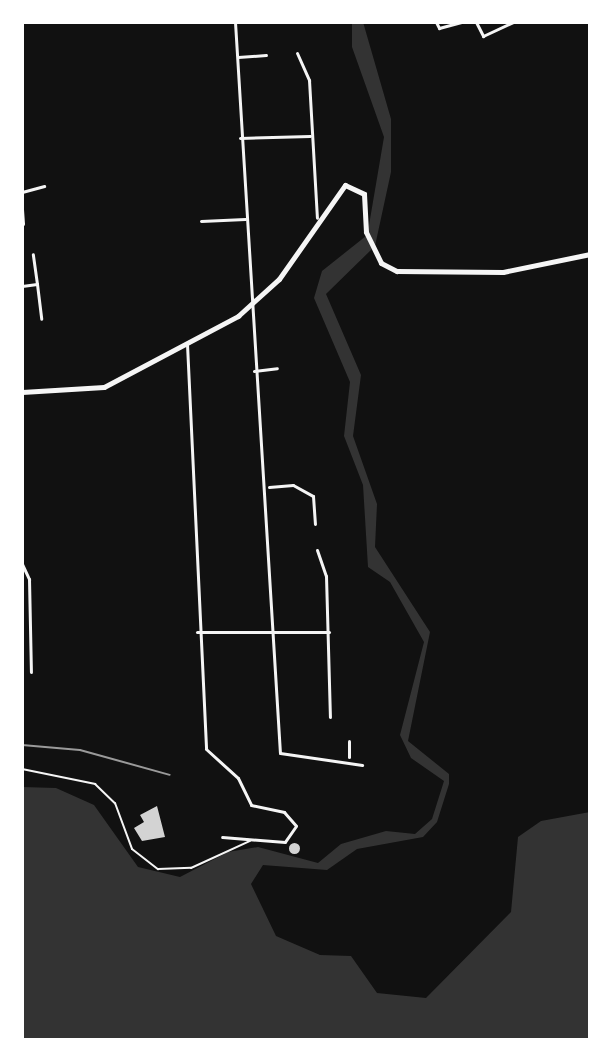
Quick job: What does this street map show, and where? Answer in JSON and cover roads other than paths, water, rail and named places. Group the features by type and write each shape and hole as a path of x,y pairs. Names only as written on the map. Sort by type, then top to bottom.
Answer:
{"main road":[{"path":"22,392 104,387 248,309 279,279 335,192 354,185 365,199 366,232 375,253 397,271 446,274 516,270 590,254"}],"street":[{"path":"235,22 248,309 268,487 271,632 280,753 286,759 349,759 362,765"},
{"path":"436,22 439,28 462,22"},
{"path":"476,22 483,36 513,22"},
{"path":"297,53 309,80 317,218"},
{"path":"237,57 266,55"},
{"path":"240,138 310,136"},
{"path":"22,192 44,186"},
{"path":"22,209 23,224"},
{"path":"201,221 245,219"},
{"path":"33,254 41,319"},
{"path":"22,286 37,284"},
{"path":"187,344 195,632 206,749 238,778 254,808 284,812 296,826 285,842 222,837"},
{"path":"254,371 277,368"},
{"path":"268,487 293,485 313,496 315,524"},
{"path":"317,550 329,632 330,717"},
{"path":"22,564 29,579 31,672"},
{"path":"195,632 329,632"},
{"path":"349,741 349,759"},
{"path":"22,769 95,784 115,803 132,849 158,869 191,868 251,838"}],"railway":[{"path":"22,745 80,750 170,775"}]}
